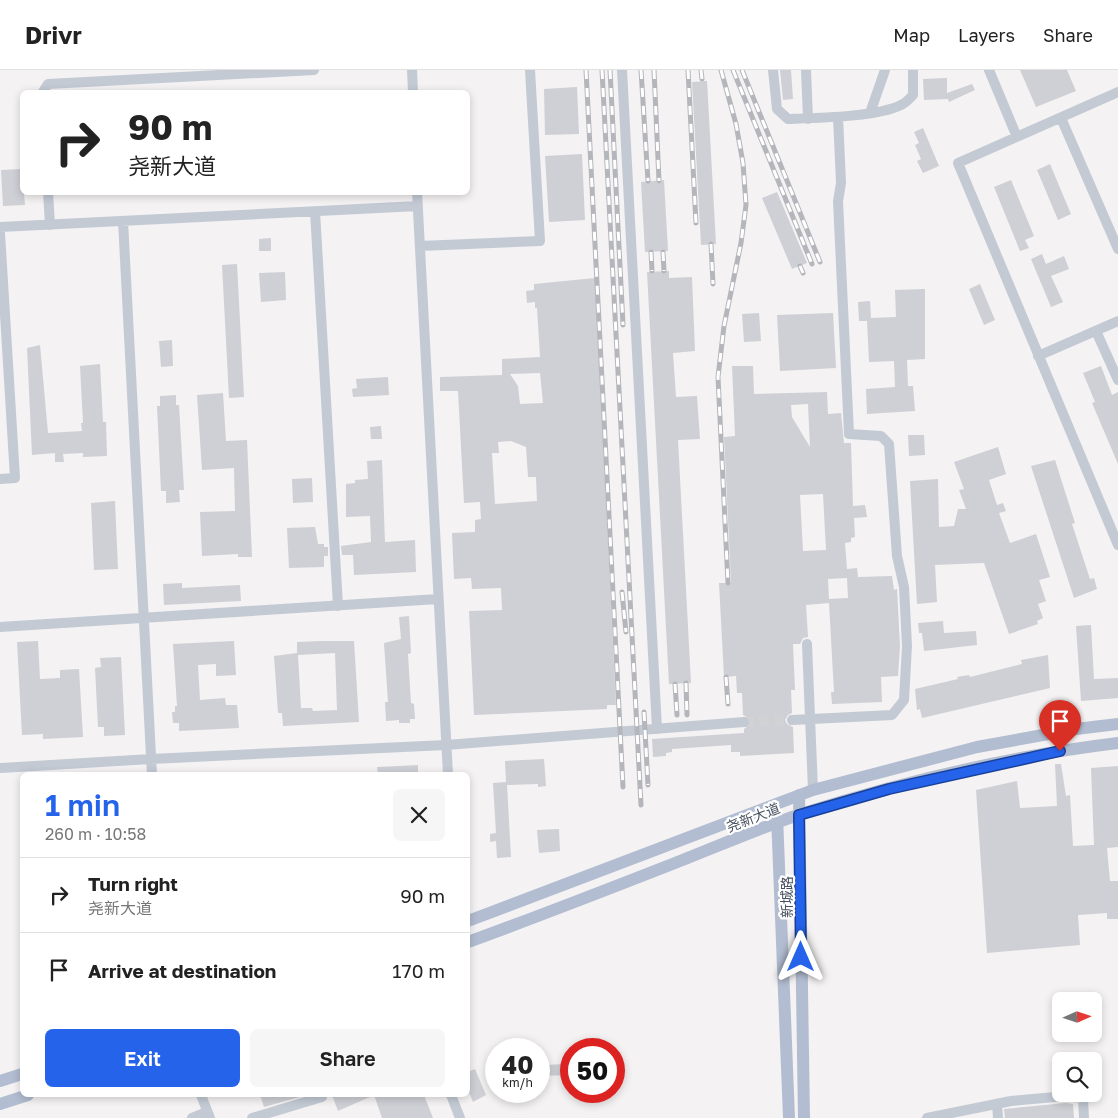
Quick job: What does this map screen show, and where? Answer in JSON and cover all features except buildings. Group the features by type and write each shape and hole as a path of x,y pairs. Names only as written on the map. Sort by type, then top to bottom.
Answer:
{"main road":[{"name":"尧新大道","path":"470,920 813,790 977,747 1076,729 1118,724"},
{"name":"尧新大道","path":"470,941 553,912 777,822 799,815 889,789 988,766 1078,748 1118,743"},
{"name":"新城路","path":"799,795 804,1118"},
{"name":"新城路","path":"776,804 788,1118"},
{"path":"0,1081 20,1075"},
{"path":"0,1104 22,1097"}],"lane":[{"path":"44,90 48,84 314,70"},
{"path":"412,70 413,90"},
{"path":"420,246 540,241 530,70"},
{"path":"622,70 657,729"},
{"path":"773,70 777,109 788,119 838,117 870,113 902,105 913,95 913,70"},
{"path":"806,70 808,119"},
{"path":"870,113 885,70"},
{"path":"989,70 1017,137"},
{"path":"1118,92 958,163 1118,545"},
{"path":"792,720 892,715 904,700 907,646 904,587 897,556 889,444 881,436 849,434 838,201 842,183 838,117"},
{"path":"1061,118 1118,249"},
{"path":"48,195 50,224"},
{"path":"417,195 448,772"},
{"path":"0,227 418,206"},
{"path":"315,211 338,606"},
{"path":"123,221 152,772"},
{"path":"0,232 15,478 0,479"},
{"path":"1038,356 1118,321"},
{"path":"1096,331 1118,380"},
{"path":"0,626 438,599"},
{"path":"807,644 813,790"},
{"path":"0,768 151,758 446,744 744,722"},
{"path":"192,1118 209,1115 202,1097"},
{"path":"252,1118 322,1097"},
{"path":"451,1097 460,1118"},
{"path":"927,1118 997,1104 1048,1097 1083,1098 1084,1118"},
{"path":"997,1104 998,1118"}],"tunnel":[{"path":"744,722 792,720"}],"railway":[{"path":"586,70 623,787"},
{"path":"602,70 641,805"},
{"path":"610,70 623,325"},
{"path":"641,70 648,181"},
{"path":"654,70 659,181"},
{"path":"688,70 696,223"},
{"path":"701,70 702,79"},
{"path":"721,70 736,124 743,163 746,205 741,243 724,326 718,377 728,583"},
{"path":"733,70 812,264"},
{"path":"742,70 820,262"},
{"path":"711,244 713,284"},
{"path":"651,252 652,271"},
{"path":"663,252 664,271"},
{"path":"800,266 803,273"},
{"path":"622,592 626,632"},
{"path":"726,677 728,704"},
{"path":"686,683 687,715"},
{"path":"675,684 677,715"},
{"path":"644,712 648,785"}],"route":[{"path":"801,957 799,815 889,789 1060,751"}]}
